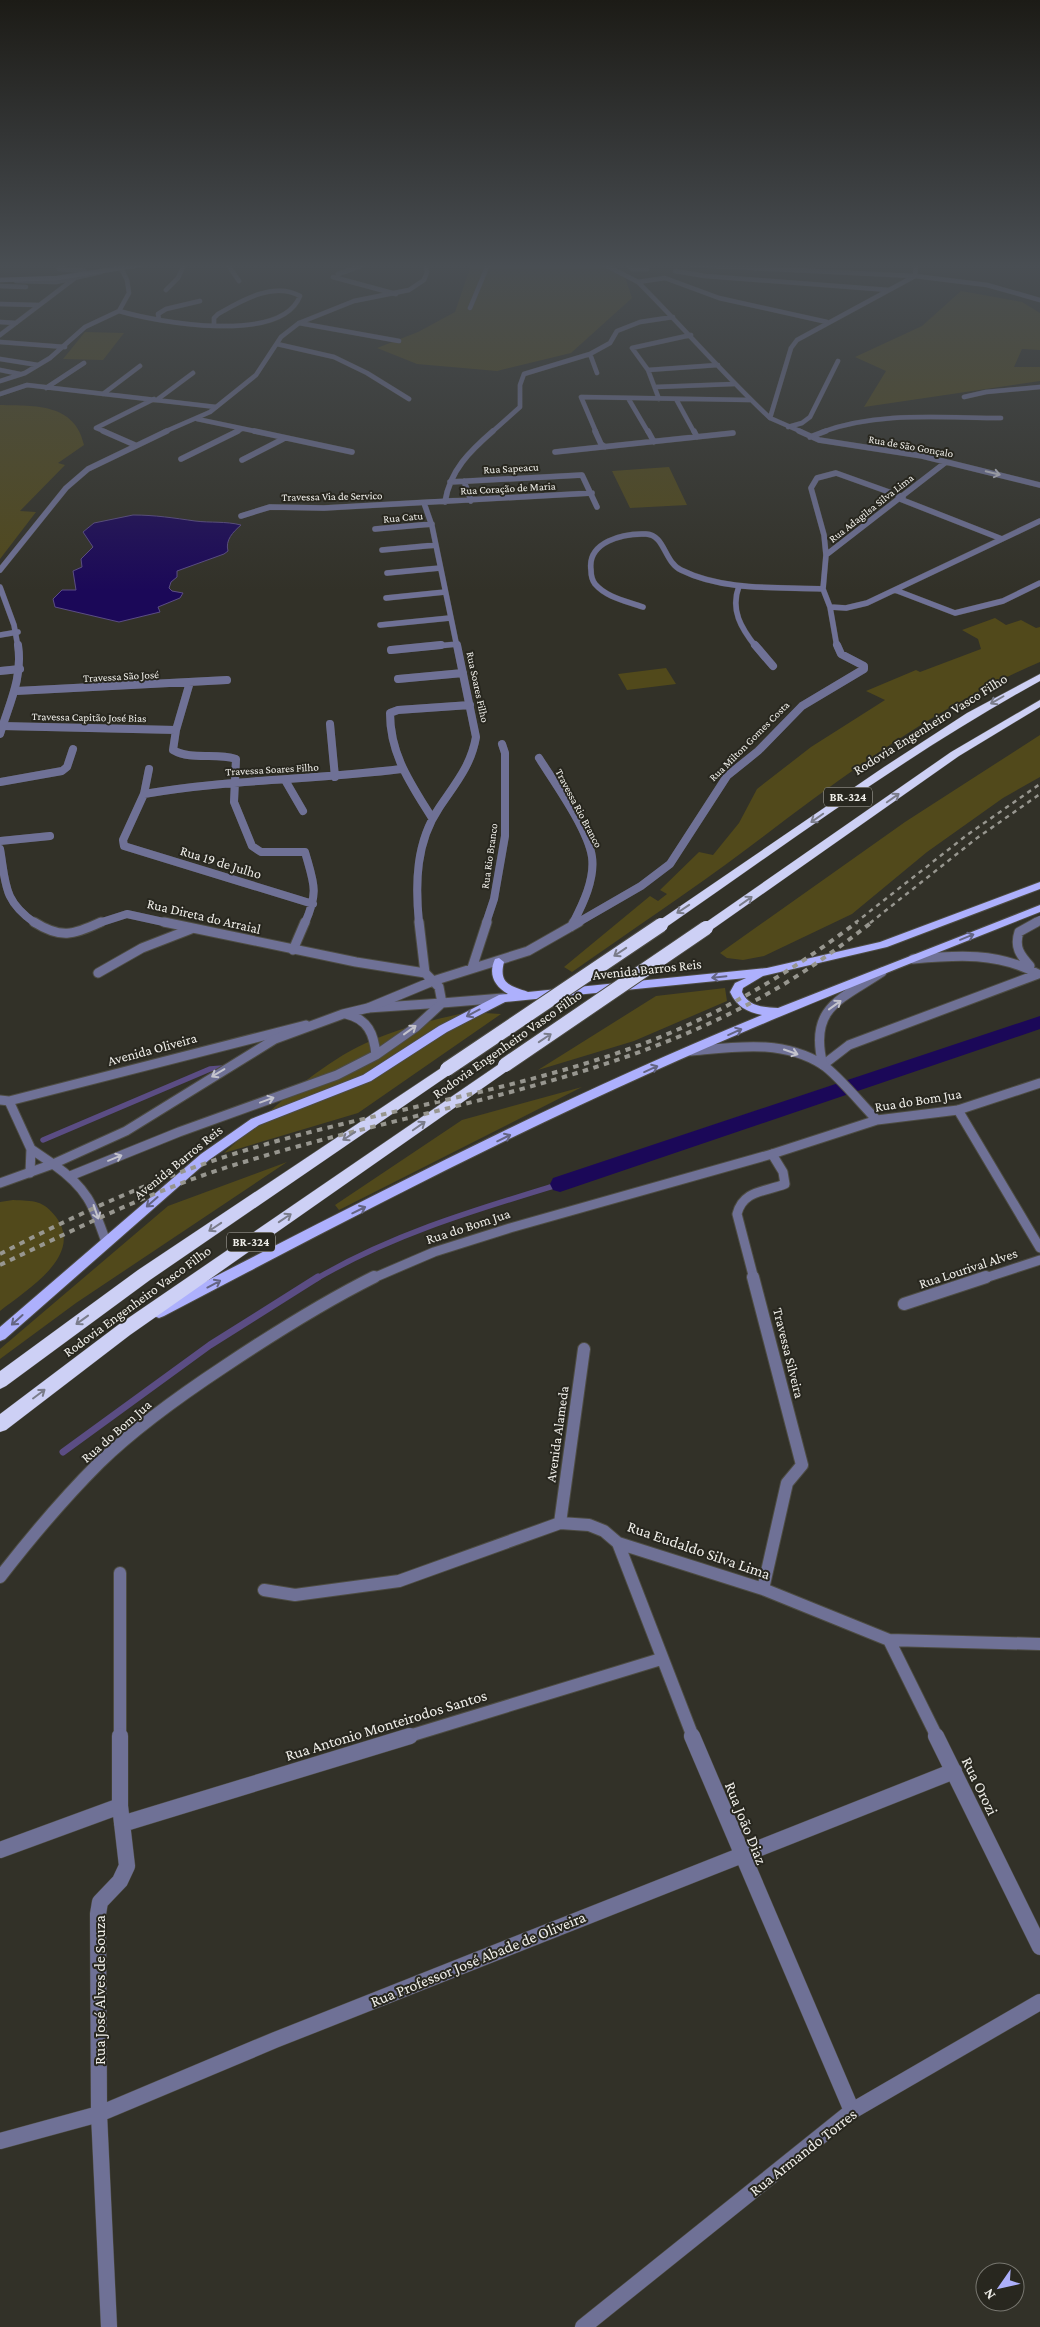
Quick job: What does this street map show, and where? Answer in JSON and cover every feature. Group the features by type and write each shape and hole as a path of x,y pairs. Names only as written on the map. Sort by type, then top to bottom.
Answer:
{"highway":[{"name":"Rodovia Engenheiro Vasco Filho","path":"0,1381 144,1274 888,769 971,715 1040,677"},
{"name":"Rodovia Engenheiro Vasco Filho","path":"0,1424 124,1330 505,1065 706,928 955,754 1040,703"}],"main road":[{"name":"Avenida Barros Reis","path":"0,1336 205,1157 255,1122 367,1078 443,1029 503,998 767,972 883,945 936,927 1040,885"},
{"path":"124,1330 290,1244 590,1095 780,1012 1040,908"},
{"path":"498,962 495,970 496,979 505,988 518,994 539,995"},
{"path":"767,972 745,982 739,986 736,992 742,1003 750,1009 780,1012"}],"street":[{"path":"0,381 21,374"},
{"path":"23,374 22,383 26,385"},
{"path":"46,388 68,374"},
{"path":"103,394 130,374"},
{"path":"135,445 96,428 156,399 192,374"},
{"path":"0,570 76,478 102,461 197,419 216,407 257,374"},
{"path":"367,374 409,399"},
{"path":"445,502 446,487 469,453 520,406 520,385 525,374"},
{"path":"649,374 659,399"},
{"name":"Rua de São Gonçalo","path":"725,374 770,418 810,437 946,462 1040,485"},
{"path":"770,418 784,374"},
{"path":"788,427 802,423 810,417 832,374"},
{"path":"655,388 734,384"},
{"path":"0,394 26,385 216,407"},
{"path":"964,397 992,391 1040,387"},
{"path":"605,446 601,444 580,400 581,397 750,400"},
{"path":"628,398 654,442"},
{"path":"676,399 697,437"},
{"path":"810,437 846,425 903,418 1001,418"},
{"path":"197,419 352,452"},
{"path":"180,459 242,429"},
{"path":"555,452 733,432"},
{"path":"242,460 284,439"},
{"name":"Rua Adagilsa Silva Lima","path":"830,607 823,588 826,555 946,462"},
{"path":"826,555 824,535 812,488 817,478 836,473 1002,539"},
{"name":"Rua Sapeacu","path":"471,501 464,481 582,475 592,493"},
{"path":"450,482 464,481"},
{"path":"592,493 597,507"},
{"name":"Rua Coração de Maria","path":"424,503 592,493"},
{"name":"Travessa Via de Servico","path":"241,516 270,507 308,508 424,503"},
{"name":"Rua Soares Filho","path":"424,503 432,524 476,737 474,752 464,776 432,818 420,848 416,886 426,973"},
{"path":"830,607 856,606 1040,521"},
{"name":"Rua Catu","path":"375,529 432,524"},
{"path":"643,607 608,594 596,585 591,577 590,560 593,550 611,540 650,534 659,539 670,562 680,570 739,586 823,588"},
{"path":"382,550 436,545"},
{"path":"386,573 440,568"},
{"path":"894,590 955,613 1003,601 1040,583"},
{"path":"739,586 733,604 737,617 756,648 773,666"},
{"path":"0,587 3,600 18,632 20,669 16,691 1,726"},
{"path":"386,598 445,592"},
{"name":"Rua Milton Gomes Costa","path":"433,981 528,952 641,886 670,864 727,776 758,751 802,706 864,669 864,666 844,656 837,650 830,607"},
{"path":"380,625 450,618"},
{"path":"0,635 18,632"},
{"path":"391,650 457,644"},
{"path":"0,671 20,669"},
{"path":"398,679 463,673"},
{"name":"Travessa São José","path":"16,691 226,680"},
{"path":"190,682 176,730 173,749 176,753 234,758 236,761 234,802 242,825 255,849 268,852 305,852 315,886 313,904 293,950"},
{"path":"432,818 401,769 390,724 391,712 470,705"},
{"path":"330,724 335,777"},
{"name":"Travessa Capitão José Bias","path":"1,726 176,730"},
{"name":"Rua Rio Branco","path":"472,968 494,899 505,836 504,753 502,744"},
{"path":"0,782 62,771 67,767 73,749"},
{"name":"Travessa Rio Branco","path":"539,758 562,794 592,856 588,885 582,907 571,927"},
{"path":"144,794 149,769"},
{"name":"Travessa Soares Filho","path":"144,794 234,782 335,777 401,769"},
{"path":"285,780 303,811"},
{"name":"Rua 19 de Julho","path":"144,794 122,844 313,904"},
{"path":"0,841 50,836"},
{"name":"Rua Direta do Arraial","path":"0,849 8,896 30,919 55,933 70,934 127,913 191,930 426,973"},
{"path":"1038,974 1020,955 1016,944 1019,932 1040,920"},
{"path":"98,973 142,948 191,930"},
{"path":"913,959 959,955 988,957 1012,960 1038,974"},
{"path":"877,1120 823,1065 819,1051 820,1038 828,1009 885,970"},
{"path":"426,973 440,987 442,1003"},
{"path":"823,1065 849,1045 1038,974"},
{"path":"0,1183 53,1164 126,1131 274,1039 312,1024 368,1008 433,981"},
{"path":"368,1008 503,998"},
{"path":"70,1176 179,1132 337,1075 376,1055 416,1027 442,1003"},
{"path":"343,1014 354,1015 366,1023 374,1035 376,1055"},
{"name":"Avenida Oliveira","path":"5,1101 284,1029 312,1024"},
{"path":"691,1051 737,1045 774,1046 823,1065"},
{"name":"Rua do Bom Jua","path":"0,1577 50,1514 100,1462 143,1425 202,1382 334,1297 434,1252 510,1228 772,1154 877,1120 958,1110 1040,1083"},
{"path":"5,1101 31,1149 70,1176 93,1204 106,1242"},
{"name":"Rua Lourival Alves","path":"958,1110 1040,1248"},
{"path":"30,1173 31,1149"},
{"name":"Travessa Silveira","path":"763,1589 787,1483 802,1465 737,1214 738,1205 745,1198 757,1191 782,1185 786,1182 783,1170 772,1154"},
{"name":"Rua Lourival Alves","path":"904,1304 1040,1260"},
{"name":"Avenida Alameda","path":"560,1523 584,1349"},
{"name":"Rua Eudaldo Silva Lima","path":"264,1590 295,1595 398,1582 560,1523 589,1526 604,1531 618,1543 763,1589 889,1640 1040,1644"},
{"name":"Rua João Diaz","path":"618,1543 660,1659 740,1855 852,2111"},
{"name":"Rua José Alves de Souza","path":"109,2327 99,2114 98,1914 100,1902 120,1881 126,1866 120,1806 120,1573"},
{"name":"Rua Orozi","path":"889,1640 1040,1947"},
{"name":"Rua Antonio Monteirodos Santos","path":"122,1824 660,1659"},
{"name":"Rua Professor José Abade de Oliveira","path":"0,2141 99,2114 275,2040 954,1771"},
{"path":"0,1850 120,1806"},
{"name":"Rua Armando Torres","path":"583,2327 852,2111 1040,2002"}],"shaded area":[{"path":"884,374 1040,374 1040,381 864,407"},
{"path":"0,405 40,407 63,414 72,421 79,431 84,445 58,463 65,465 20,511 36,512 0,559"},
{"path":"669,467 687,505 630,508 612,471"},
{"path":"133,515 241,525 230,536 227,547 228,551 224,554 177,571 177,577 171,582 169,588 172,591 183,593 180,598 158,607 160,612 119,622 55,607 53,599 62,590 76,590 73,571 82,567 81,559 93,547 83,532 94,523"},
{"path":"995,618 1006,625 1021,620 1036,628 1040,627 1040,662 962,700 925,722 852,771 705,880 572,972 564,967 650,896 658,901 667,894 660,890 699,852 713,855 739,823 757,789 811,747 885,700 866,691 916,670 920,672 981,649 978,639 962,630"},
{"path":"666,668 676,684 627,690 618,674"},
{"path":"1040,735 1040,777 1003,798 927,852 852,914 764,956 743,960 727,958 720,953 905,822"},
{"path":"725,988 727,1001 634,1041 538,1070 656,996"},
{"path":"468,1012 501,1014 358,1113 224,1153 291,1093 346,1053 391,1033 429,1021"},
{"path":"582,1087 339,1210 335,1205 462,1120"},
{"path":"287,1162 76,1303 0,1359 0,1349 168,1206"},
{"path":"13,1200 38,1202 47,1207 56,1217 63,1231 63,1245 58,1258 49,1271 0,1311 0,1202"}],"waterway":[{"path":"560,1184 1040,1022"},
{"path":"43,1140 210,1069 223,1068"},
{"path":"316,1279 375,1249 435,1224 560,1184"},
{"path":"63,1452 210,1345 318,1277"}],"railway":[{"path":"855,923 967,835 1040,784"},
{"path":"870,923 977,838 1040,794"},
{"path":"0,1254 61,1223 124,1195 220,1158 346,1123 534,1078 580,1065 657,1038 717,1011 747,995 831,942 857,922"},
{"path":"0,1265 120,1209 212,1172 309,1143 571,1075 635,1054 697,1029 758,999 817,963 872,922"}]}
